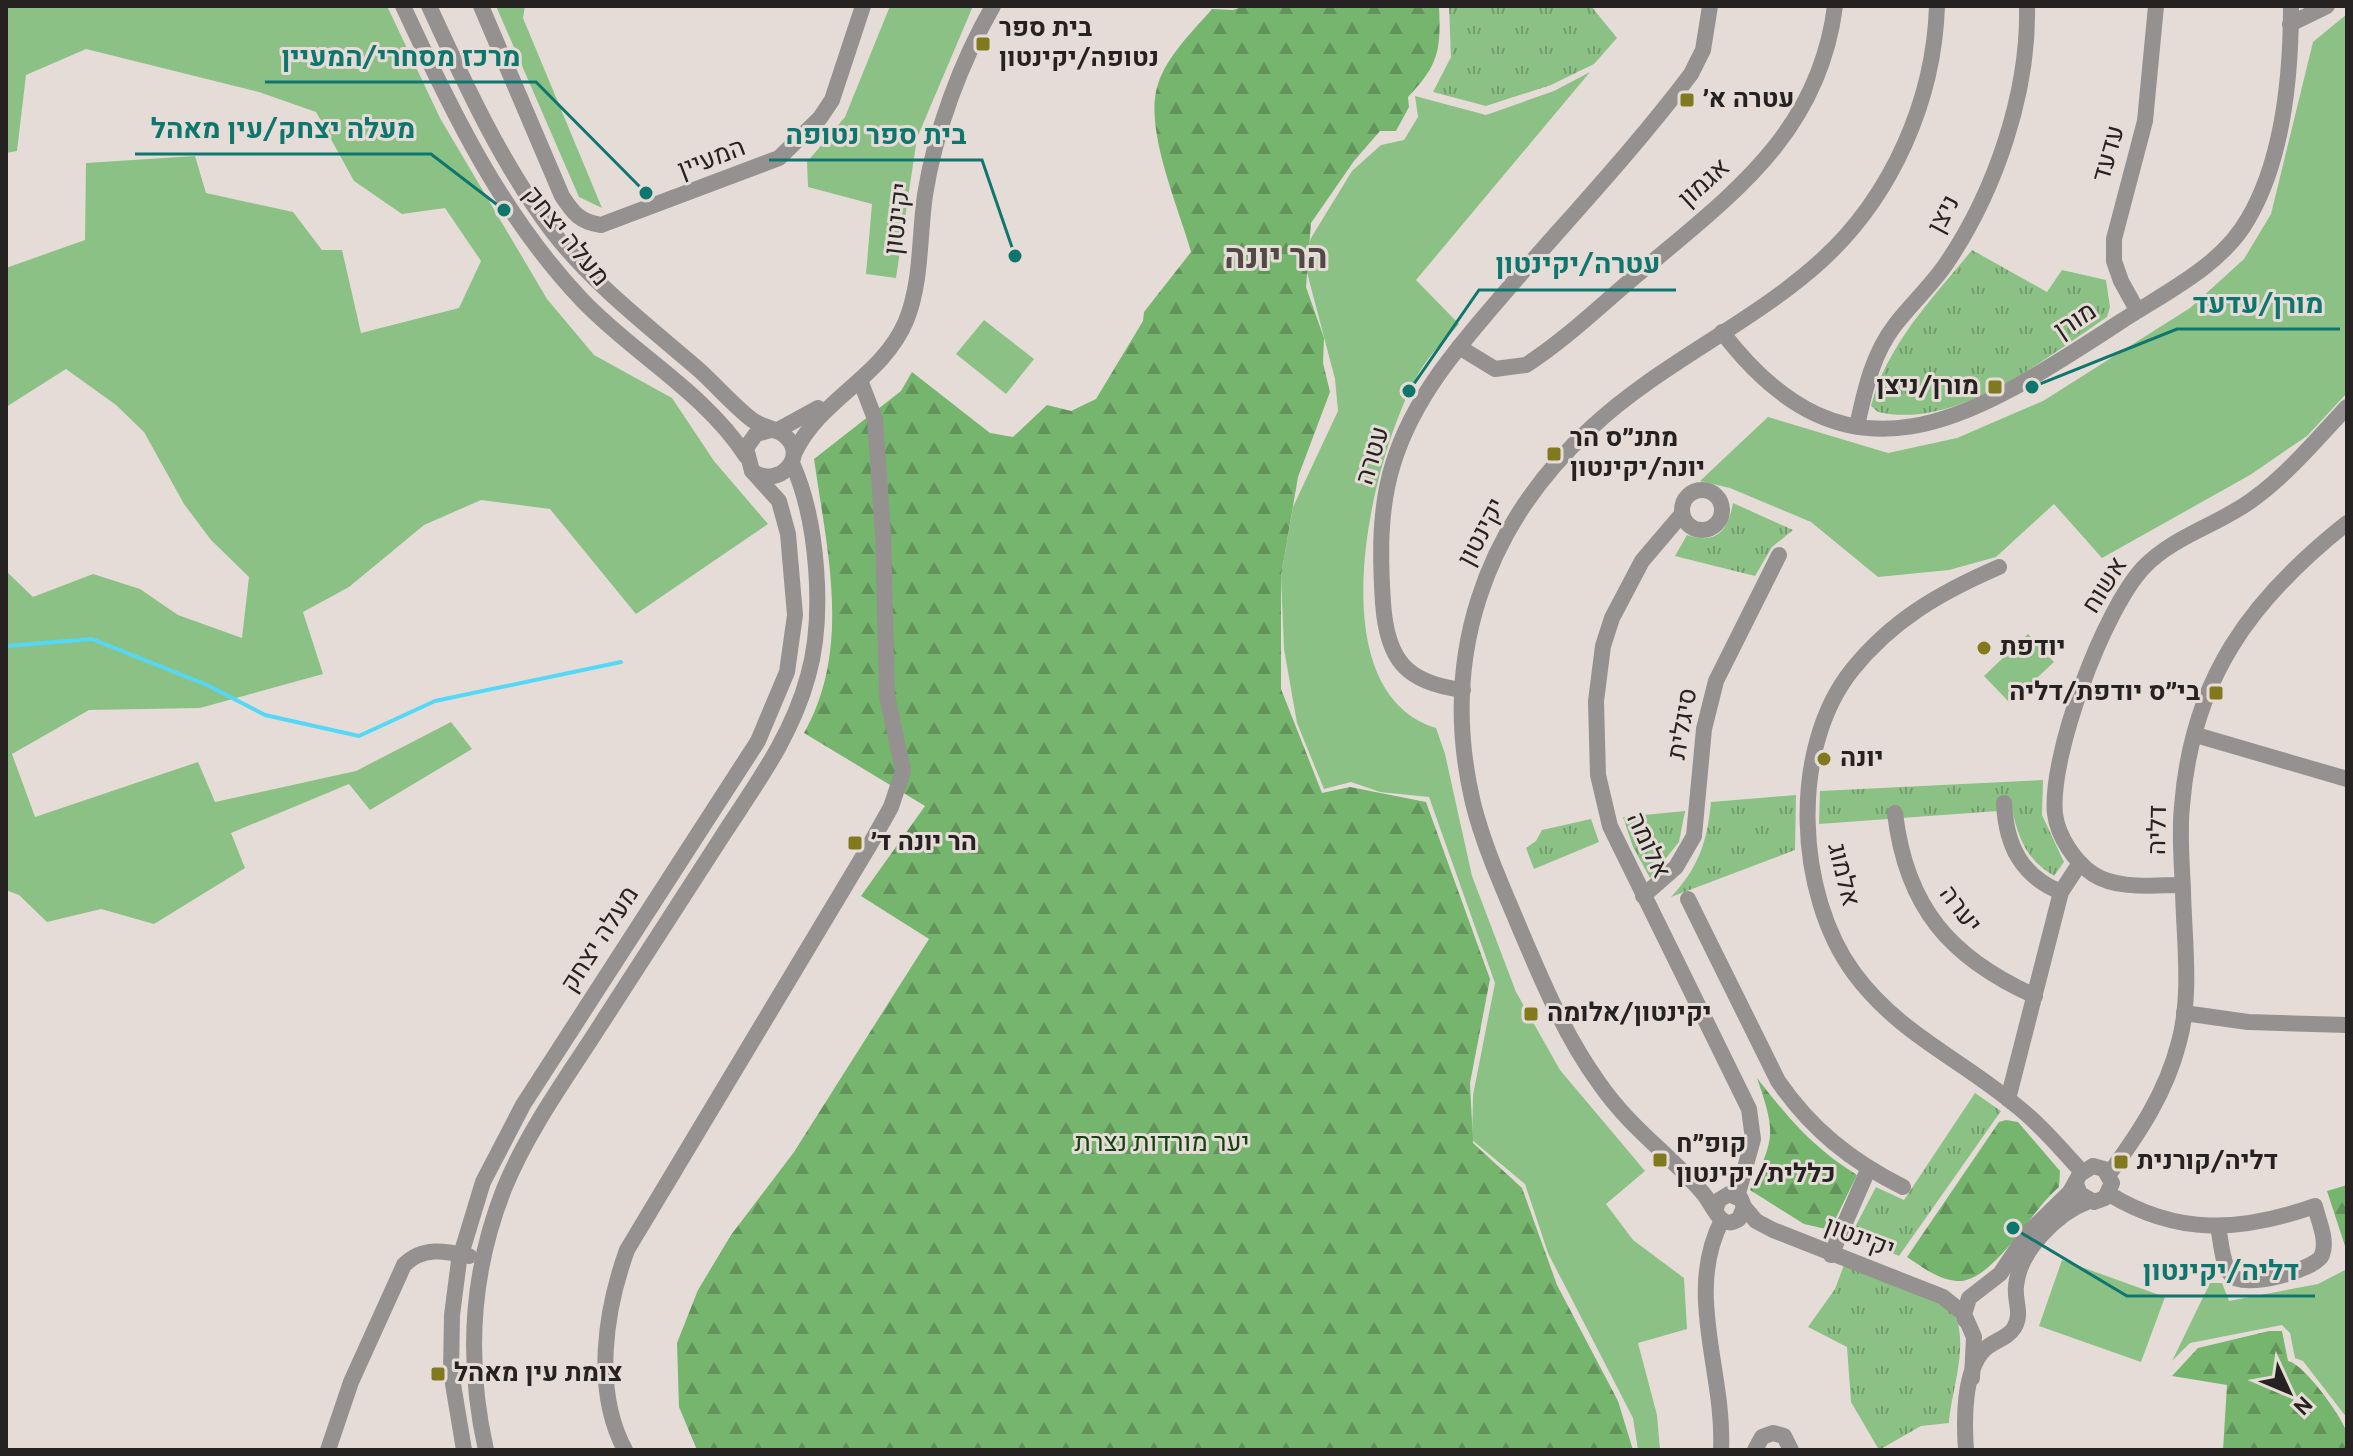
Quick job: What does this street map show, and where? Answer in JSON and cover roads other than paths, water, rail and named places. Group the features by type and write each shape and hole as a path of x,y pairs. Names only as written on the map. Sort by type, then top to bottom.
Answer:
{"street":[{"name":"מעלה יצחק","path":"403,6 478,157 534,247 614,330 705,408 779,501 793,576 795,634 778,699 758,741 523,1105 483,1182 461,1255 452,1315 451,1372 464,1450"},
{"name":"מעלה יצחק","path":"429,6 498,145 553,232 630,312 755,423 786,436 809,530 817,615 813,657 795,716 777,752 541,1116 504,1190 482,1259 474,1317 473,1370 486,1450"},
{"name":"המעיין","path":"481,6 562,196 574,215 587,223 601,225 779,158 820,118 832,100 863,6"},
{"name":"יקינטון","path":"793,458 808,427 889,350 907,318 918,268 929,174 962,75 993,6"},
{"name":"עטרה","path":"1463,690 1433,686 1402,666 1391,644 1384,613 1380,555 1393,464 1430,385 1459,347 1691,74 1703,50 1710,6"},
{"name":"אגמון","path":"1459,347 1495,369 1526,365 1735,192 1779,144 1812,92 1824,62 1835,6"},
{"name":"יקינטון","path":"1937,6 1931,59 1921,102 1893,170 1849,232 1822,260 1592,426 1533,492 1508,530 1477,595 1463,668 1461,717 1466,765 1480,825 1496,873 1558,1015 1584,1063 1629,1123 1696,1185 1730,1208 1831,1255 1929,1290 1955,1305 1963,1313 1967,1326"},
{"name":"ניצן","path":"1857,426 1868,375 1884,342 1946,265 1984,193 2015,105 2025,59 2027,6"},
{"name":"עדעד","path":"2137,310 2114,261 2114,239 2145,121 2156,6"},
{"name":"מורן","path":"1722,332 1769,386 1812,413 1857,426 1916,427 1952,418 2040,374 2219,255 2248,221 2271,164 2284,98 2291,6"},
{"path":"2290,24 2327,6"},
{"name":"יקינטון","path":"749,463 750,440 763,431 774,430 858,382"},
{"path":"625,1450 611,1412 606,1350 611,1303 627,1250 868,848 891,807 903,771 887,696 883,534 875,419 858,382"},
{"name":"אשוח","path":"2080,863 2067,845 2056,818 2057,788 2071,721 2088,672 2126,592 2157,555 2250,502 2275,482 2347,407"},
{"path":"749,463 759,476 775,477 793,458"},
{"name":"אלומה","path":"1682,514 1663,533 1627,585 1612,618 1598,673 1596,741 1603,803 1610,826 1749,1109 1753,1139 1730,1208 1709,1248 1704,1280 1707,1328 1721,1393 1721,1450"},
{"name":"דליה","path":"2109,1174 2159,1098 2180,1039 2184,1013 2181,808 2196,735 2217,674 2250,615 2290,571 2347,523"},
{"name":"סיגלית","path":"1643,896 1676,867 1694,836 1699,816 1704,729 1716,681 1779,555"},
{"name":"אלמוג","path":"1999,567 1940,594 1900,620 1850,672 1834,699 1810,775 1808,844 1824,911 1853,972 1903,1026 2008,1099 2079,1178"},
{"path":"2196,735 2347,779"},
{"path":"2004,803 2010,841 2018,860 2032,877 2061,892"},
{"name":"יערה","path":"1895,813 1904,860 1915,892 1949,943 1996,978 2035,996"},
{"path":"2008,1099 2061,892 2080,863 2096,876 2116,882 2182,885"},
{"path":"1688,899 1778,1081 1820,1133 1868,1170 1903,1187"},
{"path":"2184,1013 2248,1022 2347,1025"},
{"path":"1966,1450 1974,1337 1967,1326 1965,1305 1978,1290 2000,1274 2027,1234 2079,1178 2093,1166 2109,1174 2112,1183 2109,1194 2100,1201 2089,1201 2071,1210 2031,1249 2017,1280 2014,1328 1980,1356 1972,1378"},
{"path":"1831,1255 1868,1170"},
{"path":"2079,1178 2080,1194 2089,1201"},
{"path":"2109,1194 2151,1217 2218,1227 2265,1222 2315,1206 2324,1251 2321,1259 2309,1266 2241,1282 2231,1276 2228,1269 2218,1227"},
{"path":"328,1450 351,1382 404,1265 412,1257 431,1251 482,1259"},
{"path":"1978,1290 1999,1287 2017,1303"},
{"name":"יקינטון","path":"1929,1290 1978,1290"},
{"path":"1967,1326 1983,1339 2001,1339"},
{"path":"1755,1450 1762,1437 1773,1433 1784,1436 1791,1450"}],"waterway":[{"path":"6,646 92,639 207,685 265,715 359,736 435,701 621,662"}],"place":[{"name":"בית ספר נטופה/יקינטון","path":"983,44"},
{"name":"עטרה א׳","path":"1687,100"},
{"name":"מרכז מסחרי/המעיין","path":"646,193"},
{"name":"מעלה יצחק/עין מאהל","path":"504,210"},
{"name":"בית ספר נטופה","path":"1015,256"},
{"name":"מורן/ניצן","path":"1995,387"},
{"name":"מורן/עדעד","path":"2032,387"},
{"name":"עטרה/יקינטון","path":"1409,391"},
{"name":"מתנ״ס הר יונה/יקינטון","path":"1554,454"},
{"name":"יודפת","path":"1984,648"},
{"name":"בי״ס יודפת/דליה","path":"2216,693"},
{"name":"יונה","path":"1824,759"},
{"name":"הר יונה ד׳","path":"855,843"},
{"name":"יקינטון/אלומה","path":"1531,1014"},
{"name":"קופ״ח כללית/יקינטון","path":"1660,1160"},
{"name":"דליה/קורנית","path":"2121,1162"},
{"name":"דליה/יקינטון","path":"2013,1228"},
{"name":"צומת עין מאהל","path":"438,1374"}],"district":[{"name":"הר יונה","path":"1276,259"}],"park label":[{"name":"יער מורדות נצרת","path":"1162,1144"}]}
